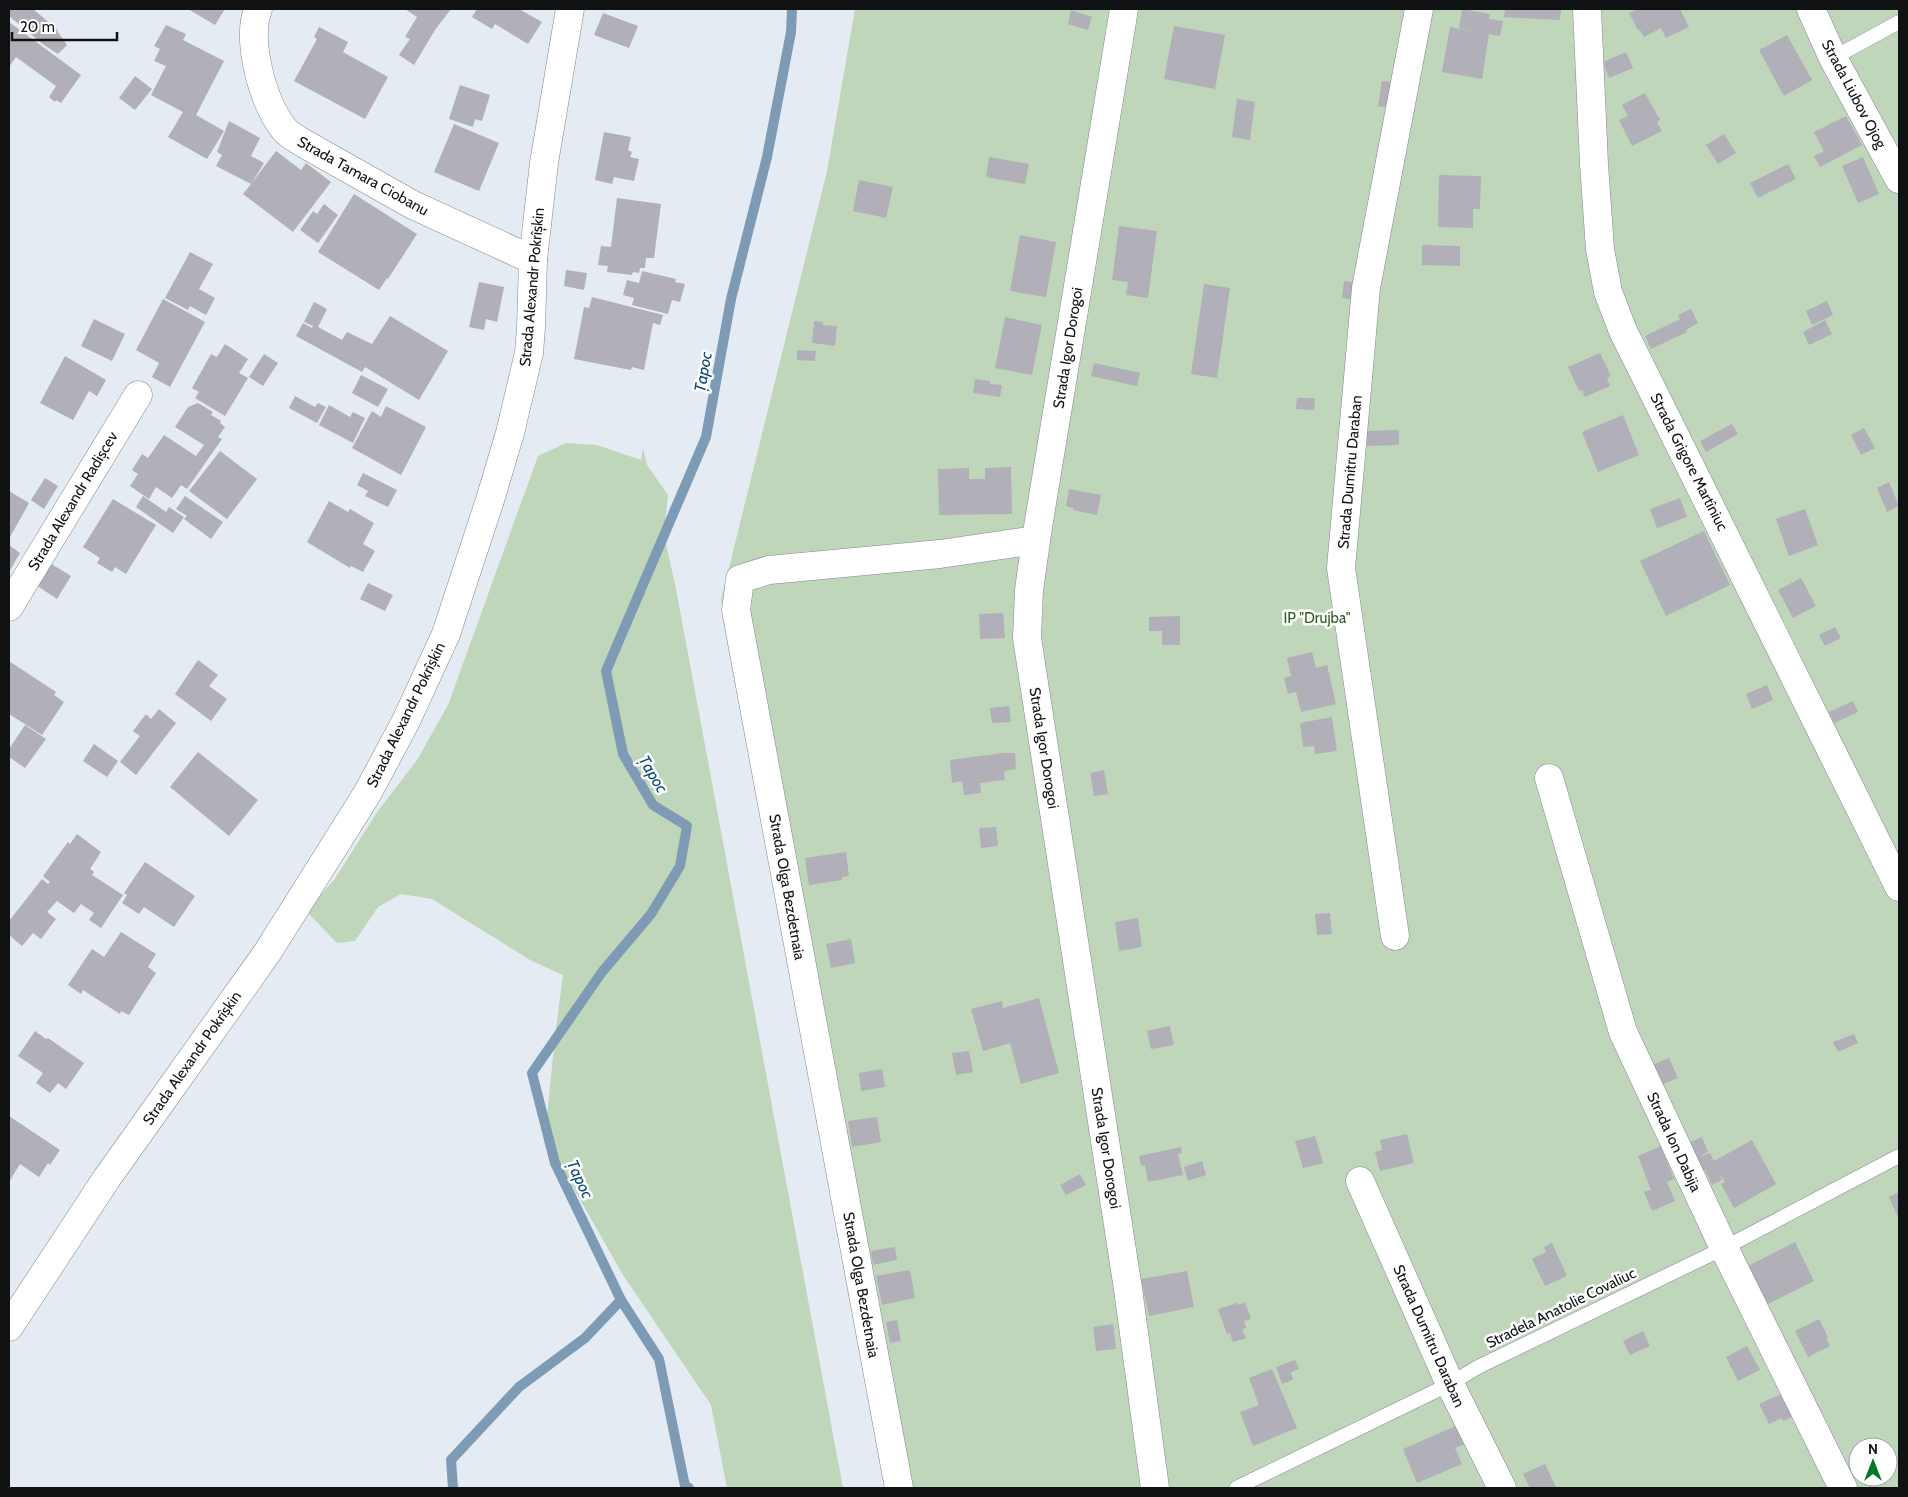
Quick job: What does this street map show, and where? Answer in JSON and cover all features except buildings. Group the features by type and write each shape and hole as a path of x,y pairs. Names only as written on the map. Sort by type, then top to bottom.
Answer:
{"street":[{"name":"Strada Tamara Ciobanu","path":"258,9 255,16 255,40 262,89 268,105 286,132 413,206 533,260"},
{"name":"Strada Alexandr Pokrîșkin","path":"9,1327 107,1178 267,953 366,794 406,721 446,634 510,433 529,353 532,328 533,260 544,163 570,9"},
{"name":"Strada Igor Dorogoi","path":"1124,9 1036,540 1029,590 1027,638 1128,1289 1156,1488"},
{"name":"Strada Dumitru Daraban","path":"1396,936 1341,568 1366,288 1419,9"},
{"name":"Strada Grigore Martîniuc","path":"1587,9 1600,250 1608,292 1623,331 1899,887"},
{"name":"Strada Liubov Ojog","path":"1811,9 1833,58 1899,179"},
{"name":"Strada Alexandr Radișcev","path":"9,607 138,396"},
{"name":"Strada Olga Bezdetnaia","path":"898,1488 736,610 740,579 769,570 940,554 1036,540"},
{"name":"Strada Ion Dabija","path":"1549,778 1622,1032 1724,1248 1843,1488"},
{"name":"Strada Dumitru Daraban","path":"1360,1181 1450,1384 1502,1488"}],"lane":[{"path":"1833,58 1899,22"},
{"name":"Stradela Anatolie Covaliuc","path":"1236,1488 1450,1384 1478,1367 1724,1248 1899,1156"}],"green space":[{"name":"IP \"Drujba\"","path":"855,9 1899,9 1899,1488 885,1488 721,600 827,171"},
{"path":"566,443 597,445 641,460 643,448 647,465 668,495 663,530 676,589 843,1488 727,1488 711,1405 623,1275 545,1138 563,975 530,960 432,899 401,894 378,907 355,941 337,943 306,911 334,880 378,811 417,760 448,705 538,456"}],"waterway":[{"name":"Țapoc","path":"453,1488 451,1460 519,1387 585,1338 621,1300 555,1163 532,1073 602,972 651,914 680,866 687,826 653,805 623,754 606,671 706,437 731,299 767,157 791,32 792,9"},
{"path":"621,1300 659,1359 685,1486 689,1488"}]}
